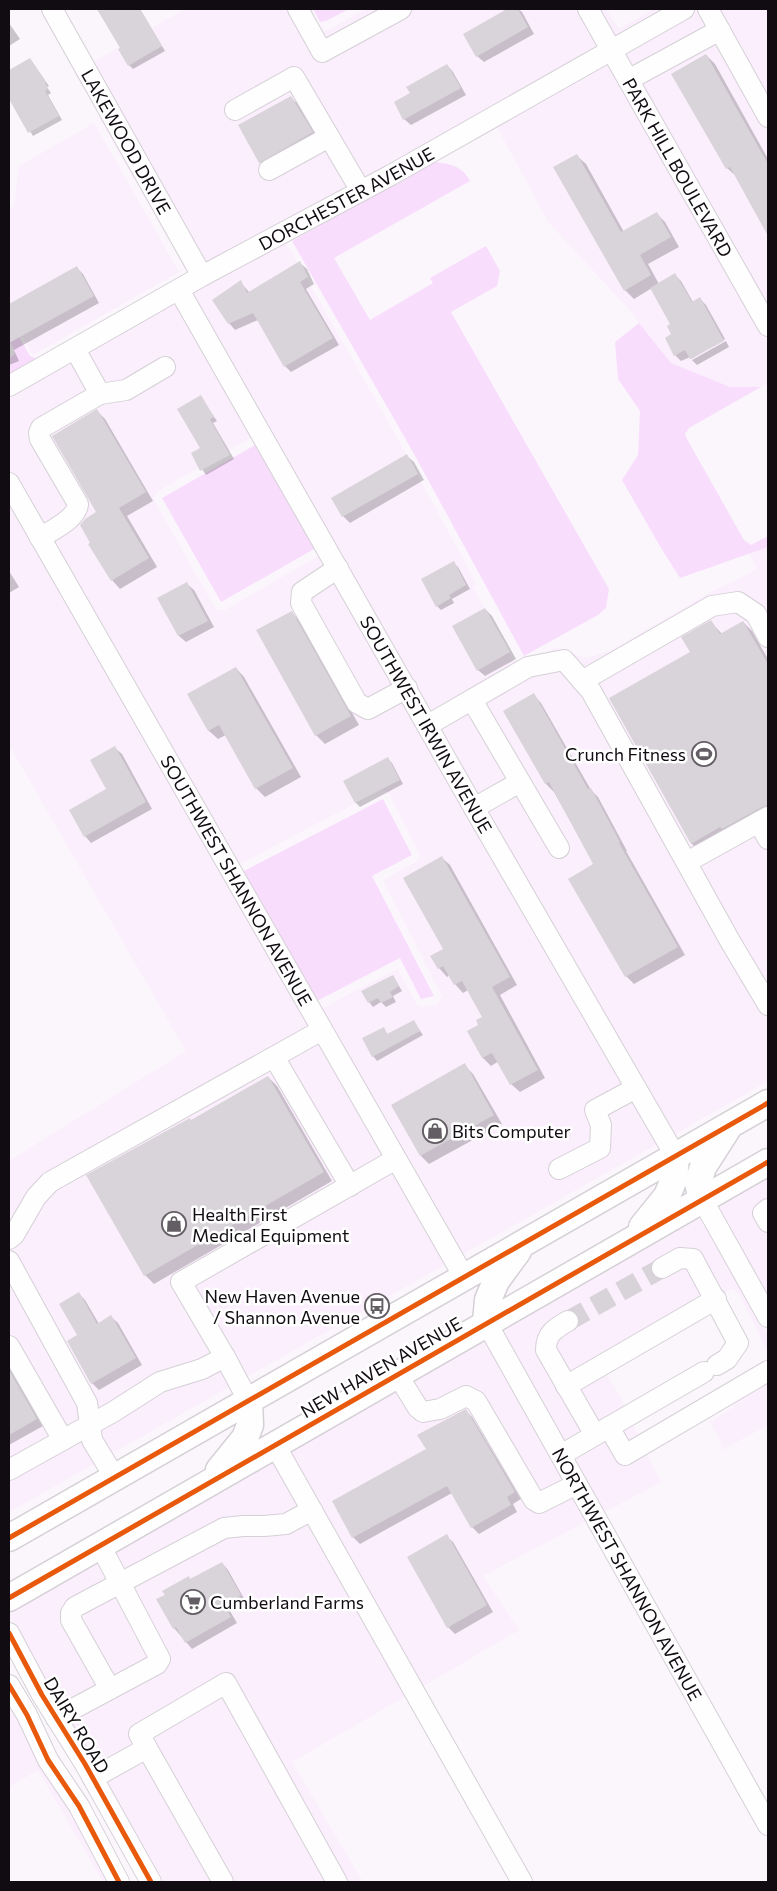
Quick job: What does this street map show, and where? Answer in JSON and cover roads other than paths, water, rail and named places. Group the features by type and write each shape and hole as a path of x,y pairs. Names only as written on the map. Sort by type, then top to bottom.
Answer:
{"main road":[{"name":"NEW HAVEN AVENUE","path":"9,1538 768,1104"},
{"path":"702,1199 698,1183 703,1167 729,1125"},
{"path":"632,1239 667,1196 674,1179 676,1157"},
{"name":"NEW HAVEN AVENUE","path":"9,1598 486,1322 768,1162"},
{"path":"486,1322 488,1300 496,1281 525,1243"},
{"path":"207,1484 245,1438 250,1425 248,1402"}],"street":[{"name":"LAKEWOOD DRIVE","path":"52,9 202,276"},
{"path":"298,9 322,52 401,9"},
{"name":"PARK HILL BOULEVARD","path":"588,9 768,326"},
{"name":"DORCHESTER AVENUE","path":"9,386 202,276 361,191 684,9"},
{"path":"708,9 768,117"},
{"path":"628,80 720,30"},
{"path":"235,110 294,77 361,191"},
{"path":"269,170 329,137"},
{"name":"SOUTHWEST IRWIN AVENUE","path":"179,290 474,808 676,1157"},
{"path":"74,349 100,394"},
{"path":"40,538 74,515 78,504 40,439 41,428 100,394 126,390 165,367"},
{"name":"SOUTHWEST SHANNON AVENUE","path":"9,483 464,1277"},
{"path":"338,568 302,592 301,603 357,703 368,709 407,688"},
{"path":"586,686 712,606 738,602 756,614 768,637"},
{"path":"428,725 528,667 564,660 586,686 768,1005"},
{"path":"472,700 559,848"},
{"path":"474,808 520,782"},
{"path":"686,862 765,826"},
{"path":"9,1238 14,1235 36,1197 50,1182 322,1030"},
{"path":"274,1057 350,1186"},
{"path":"559,1169 600,1148 601,1125 595,1110 636,1088"},
{"path":"248,1402 225,1357 181,1282 396,1159"},
{"path":"702,1199 768,1317"},
{"path":"768,1209 763,1213 768,1222"},
{"path":"560,1455 727,1359 738,1342 693,1259 680,1258 662,1268"},
{"path":"9,1261 87,1403 92,1440 114,1478"},
{"path":"566,1386 716,1300"},
{"path":"568,1321 555,1328 546,1340 546,1350 566,1386 602,1431 625,1455 768,1371"},
{"name":"NORTHWEST SHANNON AVENUE","path":"486,1322 768,1825"},
{"path":"9,1346 63,1440"},
{"path":"9,1470 113,1412 160,1382 202,1369 225,1357"},
{"path":"397,1374 422,1412 440,1409 466,1396 476,1401 534,1500 539,1503 577,1484"},
{"path":"668,1392 685,1420"},
{"path":"275,1445 522,1882"},
{"path":"110,1690 71,1620 72,1613 76,1607 224,1528 286,1524 312,1510"},
{"path":"56,1718 157,1664 160,1659 100,1546"},
{"name":"DAIRY ROAD","path":"9,1633 42,1695 93,1778 151,1882"},
{"path":"223,1882 139,1734 226,1684 337,1882"},
{"path":"9,1685 48,1760 79,1806 119,1882"},
{"path":"93,1778 147,1748"}],"tunnel":[{"path":"568,1321 662,1268"}],"place":[{"name":"Crunch Fitness","path":"704,754"},
{"name":"Bits Computer","path":"435,1131"},
{"name":"Health First Medical Equipment","path":"174,1224"},
{"name":"New Haven Avenue / Shannon Avenue","path":"377,1306"},
{"name":"Cumberland Farms","path":"193,1602"}]}
